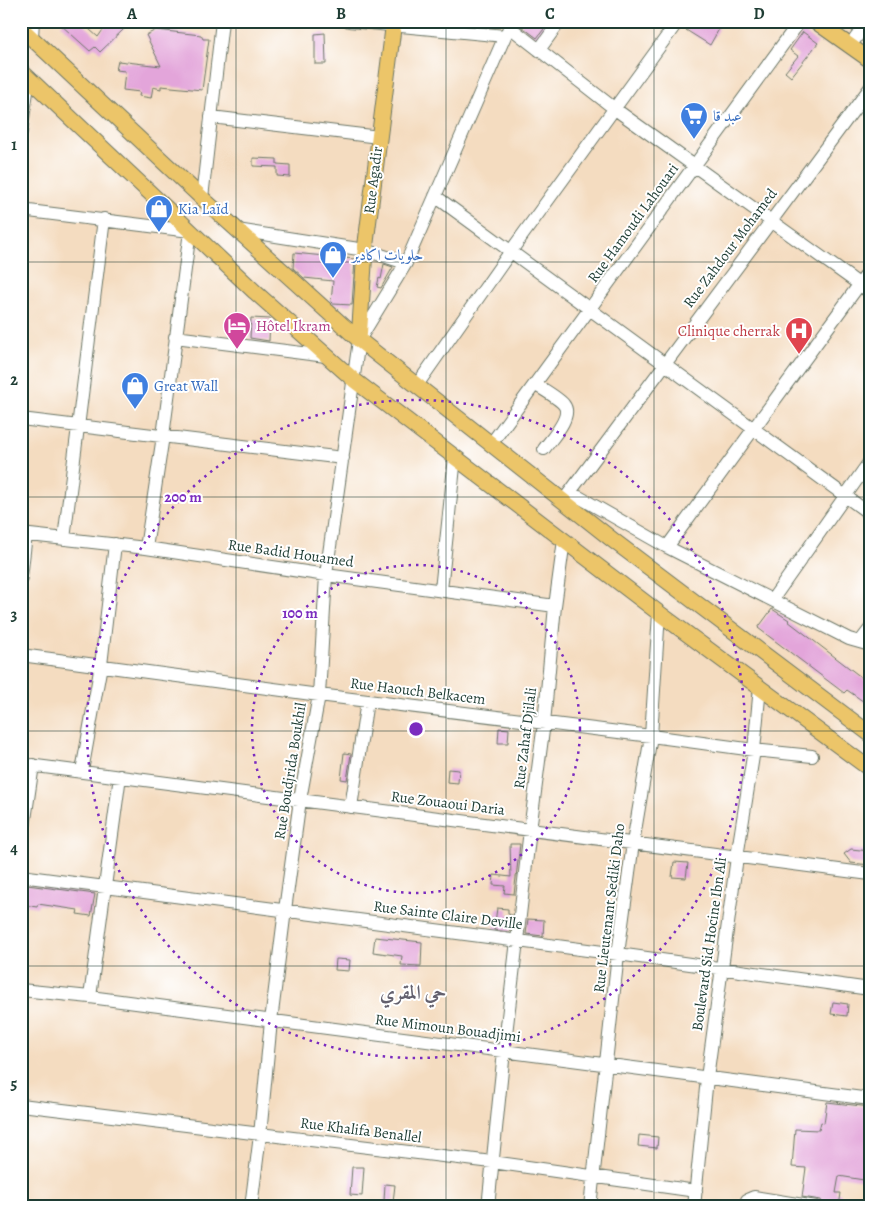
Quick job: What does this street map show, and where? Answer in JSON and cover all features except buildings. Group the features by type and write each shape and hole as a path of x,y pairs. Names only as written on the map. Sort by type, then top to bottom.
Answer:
{"main road":[{"path":"815,21 870,60"},
{"name":"Rue Agadir","path":"359,340 365,250 393,23"},
{"path":"26,32 202,198 359,340 614,541 870,734"},
{"path":"25,75 190,231 354,380 659,613 870,769"}],"street":[{"path":"26,32 33,21"},
{"path":"202,198 222,21"},
{"path":"349,21 510,28 615,109 864,289"},
{"path":"539,50 560,21"},
{"path":"417,385 511,251 678,21"},
{"name":"Rue Hamoudi Lahouari","path":"491,444 800,21"},
{"path":"850,46 868,21"},
{"path":"359,340 406,262 510,28"},
{"path":"21,132 25,75"},
{"name":"Rue Zahdour Mohamed","path":"564,500 770,220 870,88"},
{"path":"211,117 379,137"},
{"path":"435,196 870,514"},
{"path":"21,210 190,231 146,548"},
{"path":"64,538 104,219"},
{"path":"237,230 365,250 406,262"},
{"path":"667,547 754,428 864,289 870,270"},
{"path":"175,337 326,356"},
{"name":"Rue Boudjrida Boukhil","path":"251,1207 285,910 300,800 319,695 326,575 359,340"},
{"path":"534,384 564,404 567,412 566,418 544,449"},
{"path":"21,419 343,458"},
{"path":"441,590 455,457"},
{"path":"772,600 870,462"},
{"path":"564,500 579,497 667,547 849,639 865,644 870,629"},
{"path":"21,578 23,534"},
{"name":"Rue Badid Houamed","path":"23,534 146,548 555,606"},
{"name":"Rue Zahaf Djilali","path":"488,1207 504,1051 564,540"},
{"path":"82,771 101,665 115,544"},
{"name":"Rue Lieutenant Sediki Daho","path":"590,1207 632,843 651,736 659,613"},
{"name":"Rue Haouch Belkacem","path":"21,655 319,695 812,756"},
{"name":"Boulevard Sid Hocine Ibn Ali","path":"694,1207 707,1078 737,857 754,750 760,687"},
{"path":"351,806 367,701"},
{"path":"21,847 27,764"},
{"name":"Rue Zouaoui Daria","path":"27,764 870,874"},
{"path":"90,997 120,776"},
{"name":"Rue Sainte Claire Deville","path":"21,876 870,989"},
{"name":"Rue Mimoun Bouadjimi","path":"21,990 90,997 870,1099"},
{"name":"Rue Khalifa Benallel","path":"21,1105 492,1162 696,1191"},
{"path":"744,1207 747,1200 754,1197 816,1207"}],"place":[{"name":"عبد قا","path":"694,140"},
{"name":"Kia Laïd","path":"159,233"},
{"name":"حلويات اكادير","path":"333,279"},
{"name":"Hôtel Ikram","path":"237,350"},
{"name":"Clinique cherrak","path":"799,355"},
{"name":"Great Wall","path":"135,410"}],"district":[{"name":"حي المقري","path":"413,992"}]}
